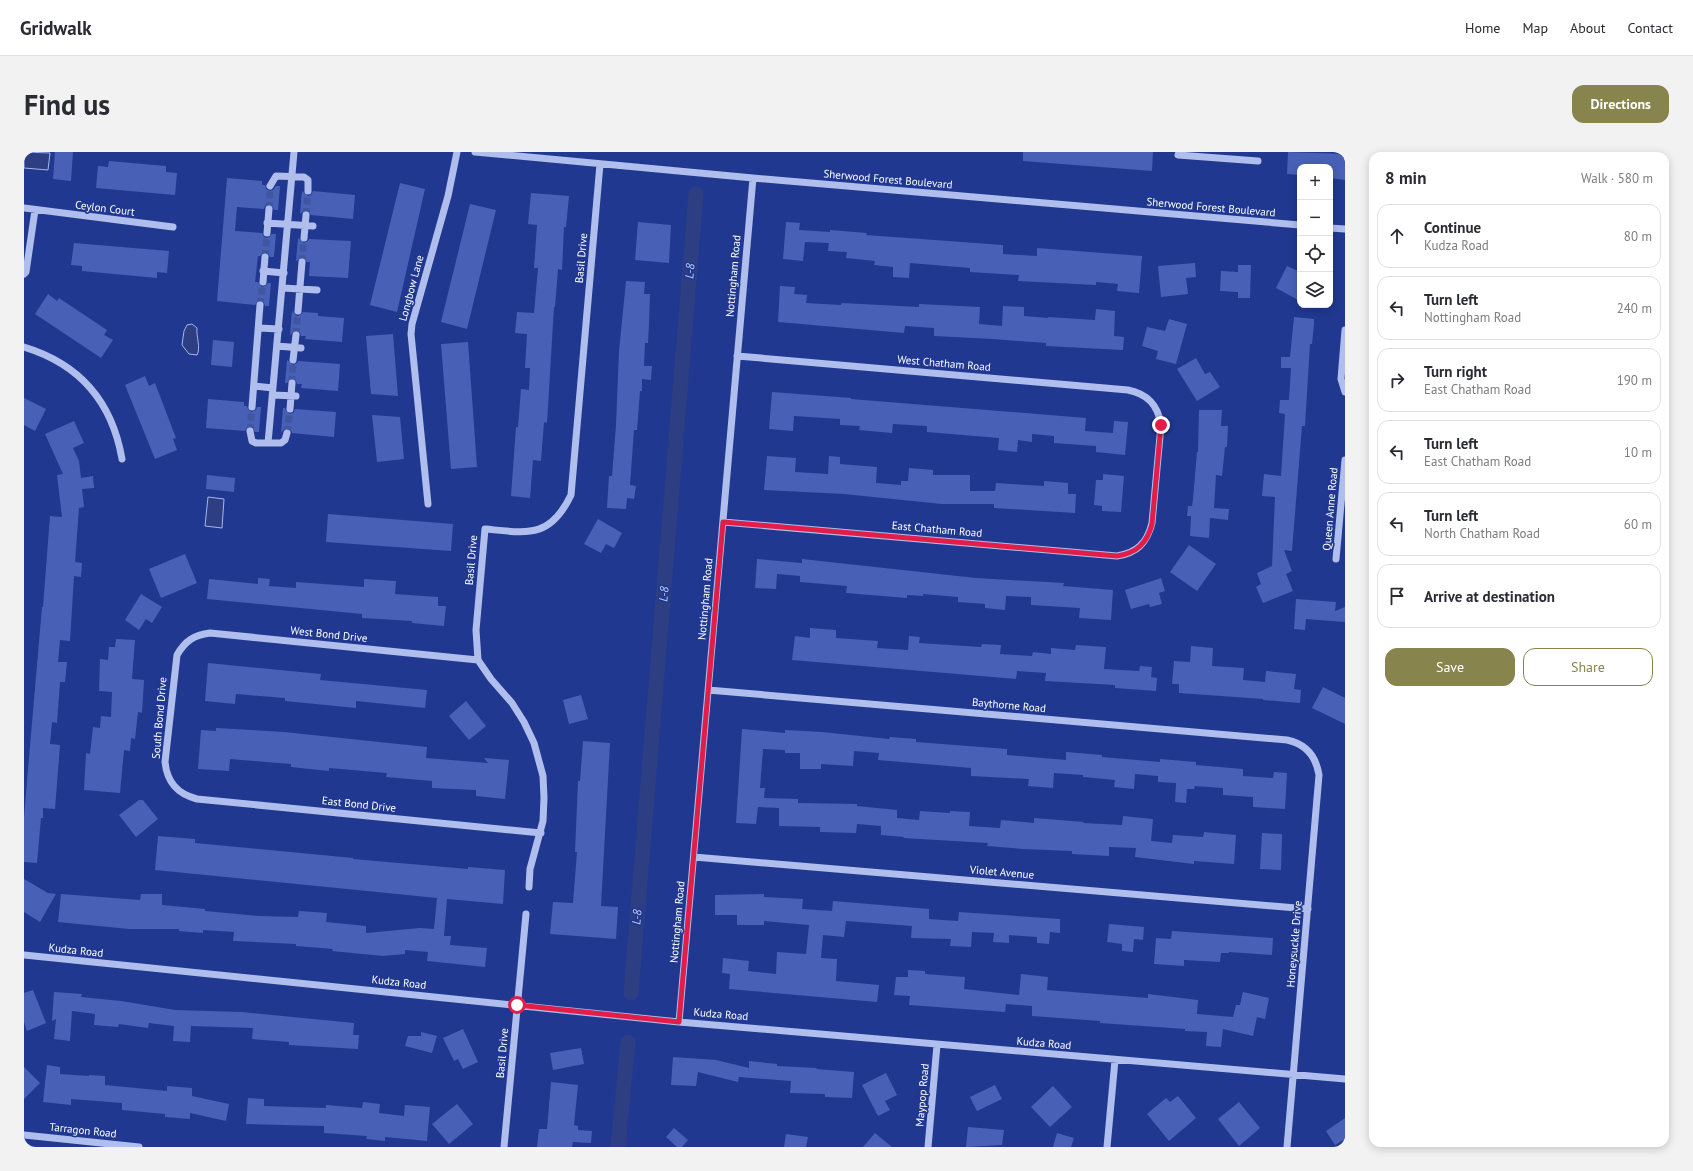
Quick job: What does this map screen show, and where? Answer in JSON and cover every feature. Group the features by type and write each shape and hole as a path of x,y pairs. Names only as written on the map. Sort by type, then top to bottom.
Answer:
{"street":[{"path":"268,443 294,152"},
{"name":"Longbow Lane","path":"428,504 411,334 412,324 448,196 457,152"},
{"name":"Sherwood Forest Boulevard","path":"475,152 753,178 1297,225"},
{"path":"1179,152 1178,155 1258,161"},
{"name":"Basil Drive","path":"478,660 476,630 485,529 520,532 531,532 541,529 558,517 571,495 600,164"},
{"path":"270,186 276,176 304,177 308,180 308,191"},
{"name":"Nottingham Road","path":"679,1022 753,178"},
{"name":"Ceylon Court","path":"24,208 173,227"},
{"path":"24,274 26,272 35,210"},
{"path":"267,233 268,210"},
{"path":"304,238 306,215"},
{"path":"267,223 313,226"},
{"path":"1333,228 1345,229"},
{"path":"263,282 265,257"},
{"path":"298,311 302,262"},
{"path":"263,271 284,272"},
{"path":"283,288 317,290"},
{"path":"252,407 260,305"},
{"path":"259,328 279,329"},
{"path":"1345,330 1341,379 1345,392"},
{"path":"294,360 298,347 296,335"},
{"path":"277,346 298,347"},
{"path":"24,347 40,352 67,366 92,390 112,422 119,442 122,459"},
{"name":"West Chatham Road","path":"737,356 1138,392 1147,397 1155,405 1159,414 1161,425 1152,524 1150,533 1145,542"},
{"path":"290,408 293,396 292,383"},
{"path":"254,386 293,396"},
{"path":"250,431 252,441 256,443 281,444 285,440 287,433"},
{"name":"Queen Anne Road","path":"1336,559 1345,460"},
{"name":"East Chatham Road","path":"723,522 1117,556 1132,552 1145,542"},
{"name":"West Bond Drive","path":"182,646 190,639 200,634 210,633 478,660"},
{"name":"South Bond Drive","path":"177,790 170,782 166,772 165,762 175,665 177,655 182,646"},
{"path":"478,660 512,703 524,722 534,743 541,764 544,798 541,833 530,869 529,887"},
{"name":"Baythorne Road","path":"708,690 1287,740 1296,742 1306,747"},
{"name":"Honeysuckle Drive","path":"1287,1147 1319,775 1318,765 1313,755 1306,747"},
{"name":"East Bond Drive","path":"177,790 186,796 197,799 541,833"},
{"name":"Violet Avenue","path":"694,857 1308,909"},
{"name":"Basil Drive","path":"504,1147 526,914"},
{"name":"Kudza Road","path":"24,955 679,1022 1345,1079"},
{"name":"Maypop Road","path":"928,1147 937,1045"},
{"path":"1108,1147 1115,1060"},
{"name":"Tarragon Road","path":"24,1136 139,1147"}],"water":[{"path":"24,152 50,153 48,170 24,168"},
{"path":"192,324 197,328 199,349 197,355 189,354 182,345 184,331 187,325"},
{"path":"208,497 224,499 222,528 205,526"}],"building":[{"path":"55,152 73,152 71,181 53,179"},
{"path":"1023,152 1153,152 1152,171 1023,161"},
{"path":"1288,152 1345,154 1345,180 1333,178 1333,164 1297,164 1297,175 1287,174"},
{"path":"109,161 166,166 166,172 177,173 175,195 96,188 98,166 108,167"},
{"path":"227,178 262,181 262,185 265,185 266,189 270,191 276,186 280,186 278,210 274,210 270,204 265,206 264,209 237,207 235,231 262,233 264,237 267,238 272,234 276,234 274,257 270,257 268,253 265,252 258,256 255,282 258,282 262,287 268,283 271,283 269,306 265,306 261,300 255,305 217,301"},
{"path":"400,183 425,189 397,312 370,305"},
{"path":"302,191 308,196 311,195 313,191 355,195 353,219 311,215 307,210 300,214"},
{"path":"531,193 569,196 566,227 564,227 562,270 558,269 554,307 547,423 544,422 541,461 533,460 530,498 511,496 516,427 518,427 521,389 529,390 530,368 525,368 527,334 515,333 517,312 534,313 538,268 534,268 537,225 528,224"},
{"path":"470,204 496,210 467,329 441,322"},
{"path":"638,222 671,225 669,263 635,260"},
{"path":"786,222 800,223 799,230 830,232 830,230 867,233 866,235 1003,245 1003,254 1037,256 1037,248 1142,256 1139,293 1117,291 1118,284 1096,282 1096,285 1018,281 1019,275 970,272 970,268 910,263 909,278 893,277 893,267 874,265 875,261 846,258 847,252 828,251 829,243 805,242 803,261 783,259"},
{"path":"298,238 304,243 309,239 351,241 348,278 309,276 310,262 307,262 303,257 296,261"},
{"path":"74,243 169,251 167,273 157,272 157,278 82,271 82,266 71,265"},
{"path":"1195,263 1196,277 1186,278 1188,294 1161,297 1158,266"},
{"path":"1238,265 1251,265 1250,298 1238,298 1238,292 1220,291 1221,271 1238,272"},
{"path":"1287,266 1297,271 1297,299 1276,288"},
{"path":"626,281 645,282 644,294 650,294 648,343 645,343 644,366 652,366 651,380 642,379 637,430 634,430 630,485 636,486 634,499 627,498 626,509 607,508 609,476 612,476 619,351"},
{"path":"780,286 795,287 794,294 807,295 806,303 841,305 842,303 919,307 919,304 980,307 979,324 1002,326 1003,306 1024,307 1024,316 1048,318 1095,320 1096,309 1115,311 1114,336 1124,337 1123,350 1046,346 1046,343 934,336 934,328 905,326 904,333 778,322"},
{"path":"48,294 57,301 59,298 107,330 104,335 113,340 101,358 35,314"},
{"path":"292,311 297,316 303,312 318,313 318,316 344,318 342,342 305,339 306,336 301,336 297,330 290,335"},
{"path":"1294,317 1314,319 1314,324 1312,344 1310,344 1305,426 1302,426 1292,551 1284,550 1292,571 1286,574 1293,591 1263,603 1256,587 1261,584 1257,573 1272,566 1275,497 1262,496 1264,474 1281,476 1285,414 1279,413 1280,400 1289,400 1291,368 1281,368 1281,357 1290,357"},
{"path":"1169,319 1187,324 1176,364 1156,359 1158,351 1142,346 1147,327 1165,331"},
{"path":"393,334 398,396 371,394 366,336"},
{"path":"213,340 234,342 232,367 211,365"},
{"path":"468,342 477,467 451,469 441,344"},
{"path":"1196,358 1205,374 1210,372 1220,387 1197,401 1177,369"},
{"path":"287,360 293,365 298,361 340,364 338,391 301,388 302,384 297,384 293,378 285,383"},
{"path":"145,376 149,386 155,383 176,438 173,439 177,450 155,459 125,385"},
{"path":"772,392 1086,418 1085,431 1113,433 1114,421 1128,422 1125,455 1096,452 1096,446 1054,443 1054,436 1032,434 1032,442 1018,440 1017,452 998,450 999,438 927,432 927,426 893,424 892,433 859,430 860,426 840,425 840,419 794,416 793,431 769,429"},
{"path":"24,398 46,409 35,431 24,425"},
{"path":"208,399 244,402 244,406 247,406 251,412 256,410 257,407 261,407 259,432 255,432 251,426 247,427 245,431 206,428"},
{"path":"283,408 285,408 290,414 294,412 295,409 336,412 334,437 292,433 288,428 284,429 281,433"},
{"path":"1199,410 1222,410 1221,426 1228,426 1227,447 1225,447 1222,476 1216,475 1214,508 1229,509 1228,520 1210,518 1209,538 1190,536 1191,516 1187,516 1188,506 1192,506 1193,499 1198,452"},
{"path":"372,415 400,417 404,459 377,462"},
{"path":"74,421 84,443 73,448 79,461 81,478 93,476 94,488 82,489 84,507 79,508 75,562 82,563 81,577 74,576 70,641 60,640 58,662 67,662 65,682 60,682 57,723 52,722 50,744 60,745 55,809 43,808 37,863 24,862 24,818 50,516 62,517 57,475 63,474 45,434"},
{"path":"767,456 796,458 795,472 828,474 829,456 840,457 840,464 877,467 876,483 901,485 901,481 908,481 909,468 933,470 933,475 970,475 970,491 995,491 996,483 1044,486 1044,481 1068,483 1068,494 1076,494 1075,513 994,508 994,504 942,504 844,494 764,490"},
{"path":"1103,474 1124,476 1121,512 1102,511 1102,506 1094,505 1096,480 1103,480"},
{"path":"207,475 235,478 234,492 206,489"},
{"path":"328,514 453,524 451,551 326,542"},
{"path":"598,519 622,533 614,548 606,544 601,553 584,544"},
{"path":"1189,545 1216,564 1197,591 1170,572"},
{"path":"185,554 197,583 161,598 149,569"},
{"path":"757,559 802,563 802,559 976,578 1064,583 1063,586 1113,590 1111,620 1079,618 1080,608 1031,605 1031,597 1006,596 1005,610 985,608 985,604 958,602 958,597 923,594 923,596 907,595 907,598 846,593 847,586 800,582 800,576 777,574 776,589 755,588"},
{"path":"258,578 270,579 269,586 296,588 296,582 364,587 364,579 396,581 395,594 438,597 438,606 446,606 444,626 412,623 412,621 362,618 362,614 207,599 209,579 258,584"},
{"path":"1161,578 1165,591 1159,593 1162,604 1150,607 1149,604 1131,609 1125,590"},
{"path":"141,594 162,607 152,623 146,619 139,630 125,620"},
{"path":"1296,599 1336,602 1335,611 1345,607 1345,622 1306,619 1305,630 1294,629"},
{"path":"810,628 836,630 836,638 878,641 877,648 908,650 909,636 920,637 919,643 981,647 982,644 1001,645 1000,654 1032,656 1033,652 1051,654 1051,648 1075,650 1076,645 1106,647 1104,669 1139,671 1140,666 1152,667 1151,677 1157,678 1156,691 1115,688 1115,685 1045,681 1046,673 1017,671 1016,679 792,660 795,636 810,638"},
{"path":"116,639 135,640 132,679 144,680 142,713 138,712 135,739 131,738 130,751 124,750 120,793 84,790 86,753 90,754 93,727 100,728 101,716 111,717 112,692 99,691 100,659 108,660 109,647 115,647"},
{"path":"1191,646 1213,648 1212,666 1244,668 1243,680 1265,682 1266,671 1296,674 1294,689 1301,690 1300,703 1179,693 1179,684 1172,684 1174,661 1190,662"},
{"path":"208,663 321,674 320,680 427,690 425,708 356,701 356,708 285,701 285,698 236,694 235,704 205,701"},
{"path":"1323,687 1345,698 1345,724 1312,708"},
{"path":"581,695 588,719 569,724 563,700"},
{"path":"466,701 486,726 469,740 449,716"},
{"path":"216,728 284,732 427,747 426,758 488,763 484,758 509,760 505,799 476,796 476,790 432,788 432,781 386,777 387,773 329,768 329,771 291,767 291,764 230,759 229,771 198,769 201,730 216,731"},
{"path":"742,729 785,733 785,730 822,732 889,739 890,737 916,739 916,742 1007,749 1007,755 1066,760 1066,752 1160,762 1160,759 1196,762 1196,765 1243,769 1243,776 1273,778 1274,772 1287,773 1285,809 1253,807 1253,797 1223,795 1223,788 1195,786 1194,789 1187,789 1186,803 1175,802 1176,783 1158,782 1158,776 1135,774 1134,789 1114,787 1115,780 1083,777 1083,775 1054,773 1053,788 1028,786 1029,779 971,776 971,768 878,760 879,753 854,751 853,766 821,764 821,769 800,769 800,753 785,753 785,750 763,749 760,788 765,788 764,798 798,799 798,803 857,804 857,806 897,810 897,818 919,820 920,811 950,813 950,811 970,812 969,826 1000,828 1001,820 1034,823 1034,818 1122,825 1123,816 1153,819 1151,841 1172,843 1173,835 1203,837 1204,832 1236,835 1234,864 1194,861 1194,864 1135,857 1136,848 1109,847 1109,856 1072,854 1072,851 987,846 988,843 903,838 904,837 881,835 881,826 857,824 856,833 820,832 820,827 779,826 779,808 758,807 756,824 736,823"},
{"path":"583,741 610,743 601,906 618,907 616,939 550,934 553,902 573,903 577,852 575,852 578,781 580,781"},
{"path":"139,800 143,800 158,819 136,837 119,815"},
{"path":"1262,833 1282,834 1281,870 1260,869"},
{"path":"158,836 195,839 195,843 353,859 468,869 468,867 505,870 503,904 447,899 444,936 451,936 450,945 487,948 485,967 427,961 428,952 405,950 405,954 383,956 332,951 333,949 296,946 296,944 233,941 234,932 203,930 203,933 179,931 179,929 129,929 58,922 61,894 140,900 141,894 162,894 162,905 205,909 205,911 259,916 298,917 299,911 327,913 326,922 366,926 366,933 420,928 434,929 437,898 155,870"},
{"path":"24,879 48,893 56,894 40,922 24,912"},
{"path":"764,894 764,897 803,899 802,909 832,911 833,901 929,909 929,919 958,921 959,912 1060,919 1060,933 1050,932 1049,944 1037,943 1037,937 1009,935 1009,943 993,942 994,933 972,932 971,947 950,946 951,939 911,938 912,926 846,921 844,937 823,935 821,958 837,959 836,981 879,985 877,1002 729,989 730,974 722,973 723,958 749,961 748,971 776,974 777,952 806,954 809,925 764,921 764,925 737,925 737,915 715,915 715,895"},
{"path":"1109,924 1144,927 1143,940 1134,939 1133,952 1122,951 1122,944 1107,942"},
{"path":"1172,931 1273,938 1272,955 1229,952 1221,953 1220,962 1184,960 1184,966 1154,964 1156,938 1171,939"},
{"path":"908,970 925,971 925,974 965,977 964,989 1019,995 1021,974 1048,977 1047,990 1148,998 1148,994 1198,1000 1197,1014 1233,1017 1236,1005 1240,1005 1243,992 1269,998 1265,1019 1257,1017 1253,1036 1223,1029 1221,1047 1206,1046 1207,1032 1100,1023 1100,1021 1032,1016 1032,1006 1006,1004 1005,1012 909,1005 910,996 894,995 896,977 908,977"},
{"path":"33,990 46,1023 27,1031 24,1022 24,993"},
{"path":"54,992 82,994 81,997 121,1001 175,1010 242,1012 354,1023 353,1035 359,1035 358,1049 289,1045 289,1042 252,1039 253,1028 191,1026 190,1042 173,1041 174,1026 149,1023 148,1028 119,1024 118,1027 94,1025 95,1014 72,1011 70,1041 54,1039 56,1019 52,1021"},
{"path":"463,1029 478,1062 463,1069 458,1059 454,1061 443,1038"},
{"path":"421,1032 437,1036 432,1053 405,1046 408,1036 421,1036"},
{"path":"581,1048 584,1064 553,1070 550,1053"},
{"path":"673,1057 716,1060 749,1068 749,1061 777,1064 777,1066 854,1072 852,1098 825,1097 825,1094 790,1093 791,1081 739,1077 738,1082 698,1072 696,1086 671,1085"},
{"path":"47,1065 60,1067 60,1074 105,1076 105,1085 167,1091 167,1086 192,1088 192,1096 229,1104 226,1121 190,1113 190,1119 165,1117 165,1114 122,1110 122,1103 71,1099 71,1105 43,1102"},
{"path":"24,1067 40,1083 24,1099"},
{"path":"886,1073 897,1095 885,1101 890,1110 878,1116 862,1085"},
{"path":"551,1082 578,1085 574,1125 578,1126 578,1130 592,1131 591,1143 573,1142 572,1147 537,1147 539,1129 547,1129"},
{"path":"995,1085 1002,1099 977,1111 970,1097"},
{"path":"1053,1086 1072,1107 1050,1127 1031,1107"},
{"path":"1178,1096 1196,1118 1169,1141 1147,1114 1166,1098 1170,1102"},
{"path":"248,1098 264,1099 264,1106 326,1108 326,1105 362,1108 363,1102 380,1104 379,1113 404,1116 405,1105 430,1107 427,1141 385,1137 385,1141 366,1139 367,1136 324,1133 324,1126 246,1124"},
{"path":"1239,1102 1260,1128 1239,1146 1218,1119"},
{"path":"457,1104 473,1124 449,1144 432,1124"},
{"path":"1345,1118 1345,1139 1335,1145 1326,1131"},
{"path":"968,1127 1004,1130 1002,1145 966,1147"},
{"path":"674,1128 688,1140 682,1147 677,1147 666,1137"},
{"path":"875,1133 892,1147 863,1147"},
{"path":"1057,1133 1074,1138 1071,1147 1053,1147"},
{"path":"786,1134 808,1137 806,1147 784,1147"}],"waterway":[{"name":"L-8","path":"631,993 696,194"},
{"name":"L-8","path":"618,1147 628,1042"}],"tunnel":[{"path":"269,209 270,186"},
{"path":"306,215 308,191"},
{"path":"265,257 267,233"},
{"path":"302,262 304,238"},
{"path":"260,305 263,282"},
{"path":"296,335 298,311"},
{"path":"292,383 293,360"},
{"path":"250,431 252,407"},
{"path":"287,433 290,409"}],"route":[{"path":"517,1005 679,1022 723,522 1117,556 1127,554 1137,550 1145,542 1150,533 1161,425"}]}
